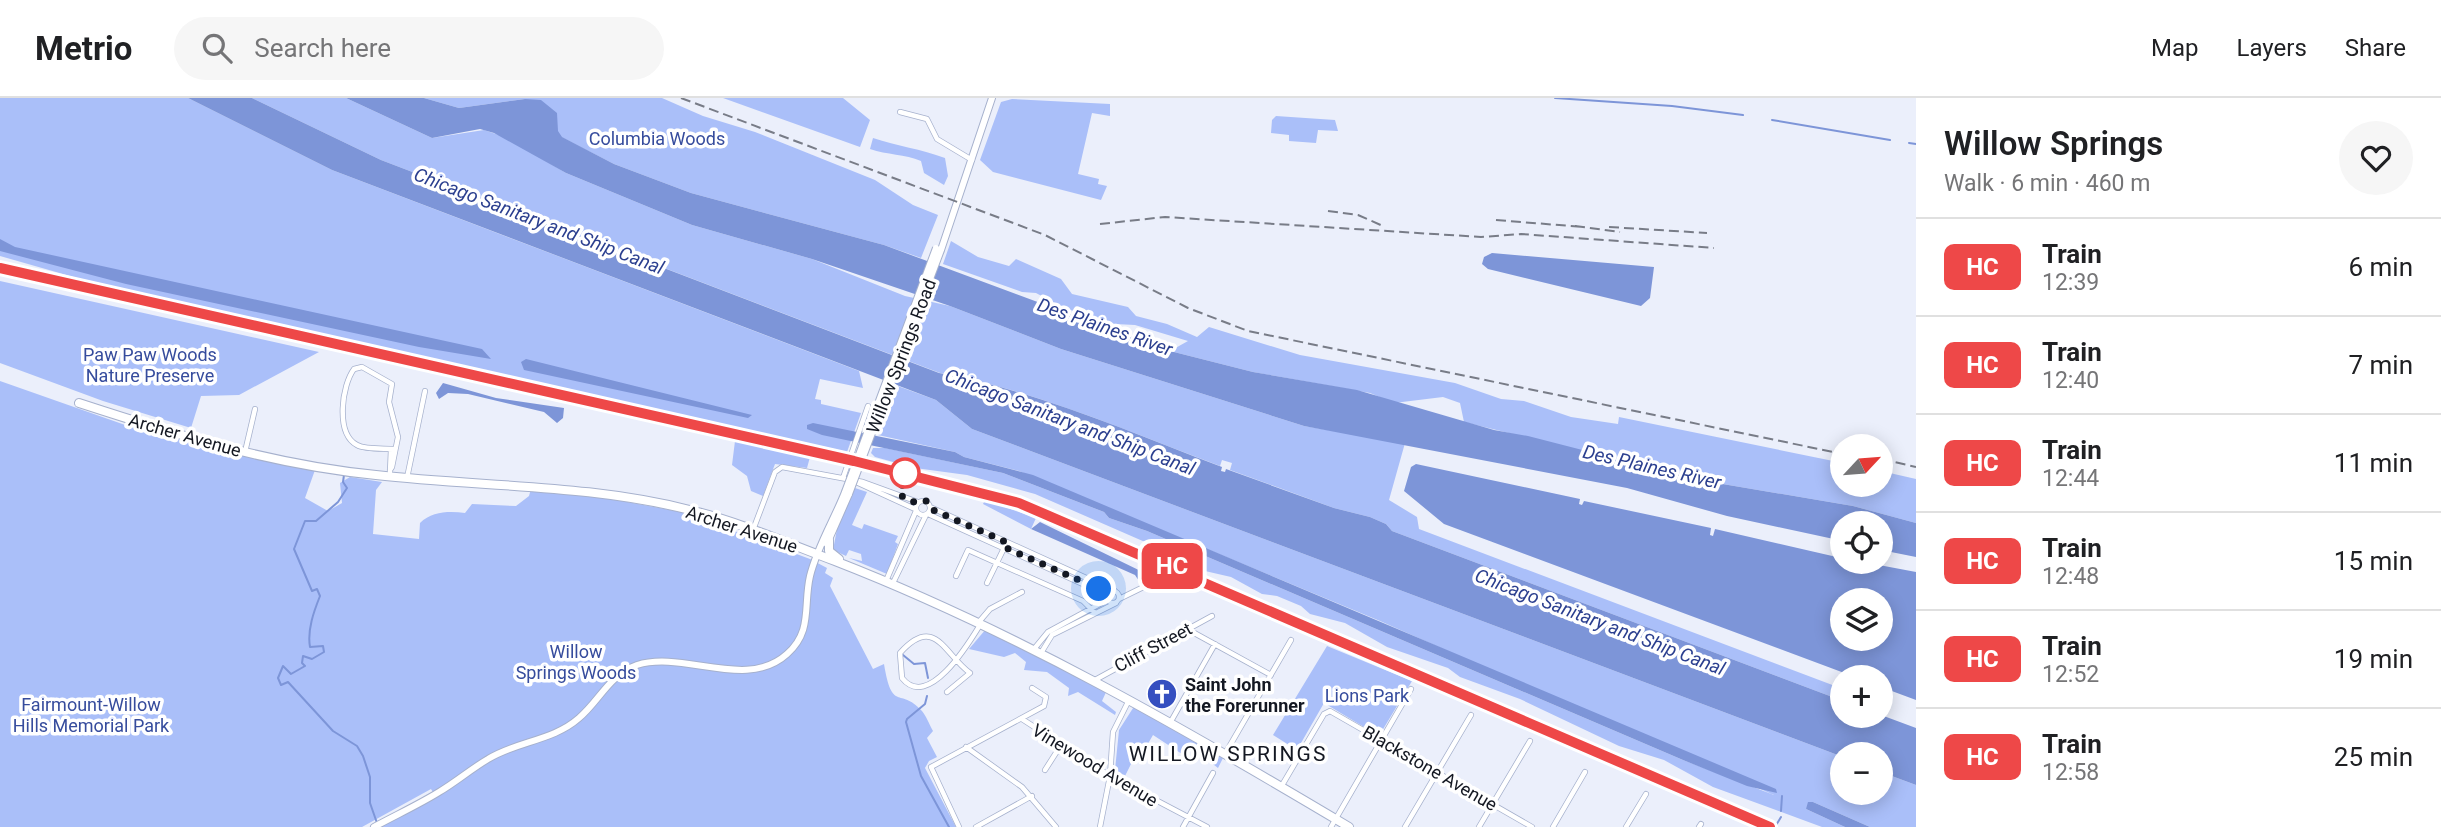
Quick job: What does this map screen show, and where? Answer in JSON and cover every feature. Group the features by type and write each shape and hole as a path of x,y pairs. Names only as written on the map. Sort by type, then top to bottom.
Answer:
{"main road":[{"name":"Archer Avenue","path":"79,403 245,453 298,466 390,473 407,478 588,491 695,511 752,530 889,583 1037,651 1095,680 1170,723 1281,788 1333,823 1349,827"},
{"path":"829,540 829,551 850,567"}],"street":[{"name":"Willow Springs Road","path":"819,555 829,540 847,493 972,160 992,98"},
{"path":"900,112 927,119 937,139 960,156 972,160"},
{"path":"390,473 397,427 389,402 392,384 362,367 355,369 341,419 348,437 358,446 393,449"},
{"path":"407,478 425,391"},
{"path":"843,478 868,406"},
{"path":"245,453 255,409"},
{"path":"752,530 777,469 843,478 883,488 918,502 926,501 930,507 1107,597 1117,597"},
{"path":"856,482 915,510 1005,545 1117,597"},
{"name":"Willow Springs Road","path":"376,826 439,792 488,759 520,743 547,738 579,719 607,685 632,667 662,661 751,669 780,660 796,645 805,629 811,575 847,493"},
{"path":"889,583 893,561 918,502"},
{"path":"889,583 903,565 930,507"},
{"path":"910,523 920,527"},
{"path":"987,583 1005,545"},
{"path":"956,576 968,550 1083,601 1093,611"},
{"path":"893,561 903,565"},
{"path":"1037,651 1048,632 1164,577"},
{"path":"947,692 970,674 957,663 944,643 930,636 914,641 899,656 902,678 916,687 932,681 957,663 987,611 1022,592"},
{"path":"1093,611 1107,597 1117,597"},
{"name":"Cliff Street","path":"1095,680 1212,616"},
{"path":"1187,629 1271,675"},
{"path":"1224,755 1292,640"},
{"path":"1170,723 1215,643"},
{"path":"959,827 931,767 1046,704 1044,694 1032,688"},
{"path":"1333,823 1411,689"},
{"path":"1100,827 1110,776 1113,732 1129,700"},
{"name":"Blackstone Avenue","path":"1281,788 1328,711 1532,827"},
{"path":"1405,827 1471,715"},
{"name":"Vinewood Avenue","path":"1022,719 1110,776 1207,827"},
{"path":"1479,827 1530,741"},
{"path":"1045,770 1061,745"},
{"path":"966,747 1032,796 1056,827"},
{"path":"1553,827 1585,772"},
{"path":"1183,827 1213,773"},
{"path":"1626,827 1646,794"},
{"path":"976,827 1032,796"}],"green space":[{"path":"0,98 188,98 332,170 859,371 863,388 820,379 815,399 821,400 821,404 861,413 847,452 506,377 505,382 504,376 77,278 0,256"},
{"path":"252,98 346,98 432,138 484,130 505,137 566,173 692,225 812,259 905,296 950,306 1061,349 1304,426 1405,443 1389,500 1417,517 1419,529 1830,684 1830,696 1392,531 1386,524 1370,517 1334,508 1230,470 1232,463 1222,460 1220,466 1047,401 940,373 381,160"},
{"name":"Columbia Woods","path":"424,98 662,98 875,180 913,205 938,215 921,258 884,245 691,193 614,164 561,137 525,99 459,108"},
{"path":"723,98 843,98 870,120 860,147"},
{"path":"1012,99 1110,104 1110,116 1092,113 1078,174 1099,179 1098,184 1107,186 1101,200 993,172 980,160 1001,102"},
{"path":"1276,116 1335,120 1338,131 1318,130 1316,143 1289,141 1289,135 1271,133 1272,120"},
{"path":"873,138 945,158 948,176 944,185 924,173 921,161 870,149"},
{"path":"951,241 978,257 1009,266 1016,259 1061,279 1072,294 1128,307 1136,316 1167,324 1197,337 1209,327 1300,355 1455,383 1501,399 1524,401 1571,417 1618,424 1619,417 1830,460 1830,497 1894,497 1894,474 1916,479 1916,523 1893,517 1893,511 1872,511 1699,480 1464,422 1460,403 1443,397 1394,403 1370,393 1253,372 1170,351 1188,341 1135,325 1115,324 1064,308 1036,293 1022,292 943,264"},
{"name":"Paw Paw Woods Nature Preserve","path":"0,281 319,352 239,395 201,396 191,428 103,401 0,363"},
{"name":"Willow Springs Woods","path":"0,381 165,439 184,439 315,470 305,498 328,511 342,503 340,483 350,477 382,482 376,490 373,534 419,539 420,523 430,516 447,512 465,513 472,504 516,506 529,496 531,489 601,497 686,513 810,559 827,568 825,573 833,578 830,586 873,669 884,664 890,689 898,697 914,703 926,717 933,731 927,738 937,757 929,761 925,768 956,827 372,827 434,794 431,789 362,827 0,827"},
{"path":"895,385 936,400 972,429 1830,752 1830,805 1893,805 1893,776 1916,785 1916,827 1870,827 1813,802 1806,809 1845,827 1822,827 1713,787 1664,760 1619,746 1520,699 1460,677 1448,668 1387,647 1345,623 1310,614 1301,606 1277,596 1262,594 1231,577 1205,571 1172,550 1145,542 1035,494 967,475 915,468 875,457 871,453 873,448 885,448 1003,473 1104,512 1109,518 1147,531 1683,760 1774,795 1380,621 1019,471 964,457 955,452 878,435"},
{"path":"735,441 810,457 807,468 775,464 763,496 751,491 747,476 732,465"},
{"path":"855,488 867,492 852,525 862,529 864,524 898,536 895,542 898,544 887,574 849,558 862,561 861,554 849,550 846,556 833,550 837,529"},
{"path":"985,500 1036,518 1031,529 983,504"},
{"path":"986,629 1107,690 1102,701 1116,712 1115,715 1078,692 1068,696 1069,688 1047,672 1024,670 1026,662 1015,653 1004,657 969,649"},
{"name":"Lions Park","path":"1327,646 1412,681 1379,736 1324,703 1297,750 1273,735"},
{"path":"1135,705 1224,756 1218,768 1188,745 1182,754 1153,735 1138,761 1133,760 1125,776 1115,770 1119,730"}],"water":[{"name":"Chicago Sanitary and Ship Canal","path":"188,98 252,98 381,160 939,373 1048,401 1222,467 1221,471 1225,472 1226,469 1334,508 1370,517 1386,524 1392,531 1830,696 1830,728 1893,728 1893,719 1916,728 1916,785 1893,776 1893,742 1830,742 1830,752 972,429 936,400 332,170"},
{"name":"Des Plaines River","path":"346,98 424,98 459,108 525,99 541,100 557,113 558,131 562,137 614,164 691,193 884,245 1170,351 1253,372 1357,390 1494,430 1528,436 1699,480 1872,511 1830,511 1830,538 1727,516 1627,488 1304,426 1061,349 950,306 812,259 692,225 566,173 494,133 480,129 432,138"},
{"path":"0,239 15,247 482,349 491,359 419,347 126,284 0,251"},
{"path":"1492,253 1654,267 1650,298 1641,306 1488,269 1482,264 1484,257"},
{"path":"526,359 752,415 748,418 524,370 521,362"},
{"path":"443,383 496,398 564,408 563,418 557,423 544,412 468,394 448,393 439,399 436,393"},
{"path":"813,423 955,452 964,457 1033,475 1776,789 1777,793 1747,786 1683,760 1147,531 1109,518 1104,512 1003,473 822,435 807,429 807,425"},
{"path":"1416,464 1580,499 1579,504 1582,505 1584,501 1711,528 1710,535 1713,536 1715,529 1830,555 1830,574 1893,574 1893,568 1916,572 1916,700 1893,691 1893,665 1830,665 1830,668 1444,524 1404,491 1411,467"},
{"path":"1893,517 1916,523 1916,557 1893,552"},
{"path":"1040,522 1153,577 1139,581 1135,575 1031,529"},
{"path":"1808,802 1870,827 1845,827 1806,809"}],"waterway":[{"path":"1555,98 1672,106 1743,115"},
{"path":"1772,120 1890,140"},
{"path":"1909,143 1916,144"},
{"path":"344,475 343,482 347,488 338,502 316,521 305,521 294,549 312,591 317,589 320,596 310,627 310,647 323,646 324,652 312,659 303,656 302,663 305,666 291,674 283,666 278,678 281,685 288,682 333,731 357,746 370,777 370,803 377,823"},
{"path":"903,655 914,664 925,663 928,678"},
{"path":"927,696 925,704 906,722 921,776 949,827"},
{"path":"1781,811 1782,796"},
{"path":"1775,827 1781,817"}],"railway":[{"path":"681,98 1045,235 1188,308 1248,331 1830,451"},
{"path":"1328,211 1358,215 1383,226"},
{"path":"1100,224 1165,217 1481,237 1521,234 1714,248"},
{"path":"1496,220 1583,227"},
{"path":"1575,226 1620,232"},
{"path":"1609,227 1707,233"},
{"path":"0,268 849,460 1019,503 1770,827"},
{"path":"1894,462 1916,467"}],"train":[{"name":"HC","path":"0,268 854,461 1019,503 1770,827"}],"place":[{"name":"Saint John the Forerunner","path":"1162,694"}],"district":[{"name":"WILLOW SPRINGS","path":"1228,754"}],"route":[{"path":"905,473 900,495 914,502 926,501 933,510 1006,542 1004,547 1099,589"}],"park label":[{"name":"Fairmount-Willow Hills Memorial Park","path":"91,714"}]}
